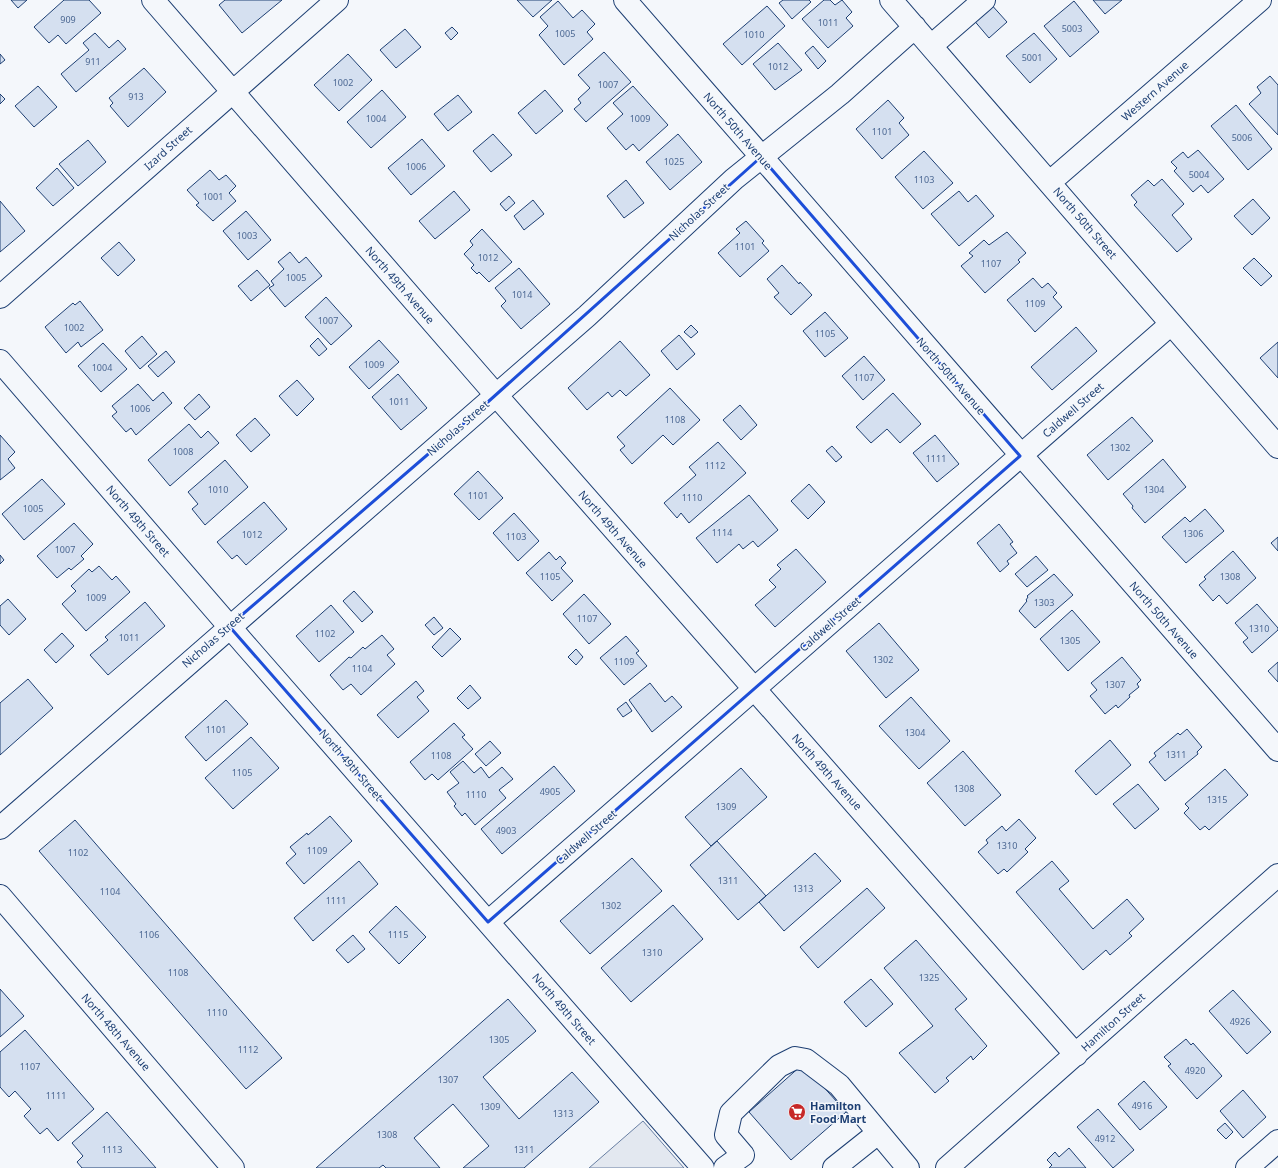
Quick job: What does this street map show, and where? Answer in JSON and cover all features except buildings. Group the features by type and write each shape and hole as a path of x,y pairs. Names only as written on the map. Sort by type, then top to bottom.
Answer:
{"street":[{"name":"North 49th Avenue","path":"153,0 754,690 1076,1055"},
{"name":"Izard Street","path":"0,297 337,0"},
{"name":"North 50th Avenue","path":"625,0 1020,456 1278,750"},
{"name":"North 50th Street","path":"891,0 1278,447"},
{"path":"931,46 984,0"},
{"name":"Western Avenue","path":"1050,182 1260,0"},
{"name":"Nicholas Street","path":"0,828 229,626 587,316 760,157 840,94 915,27"},
{"name":"Caldwell Street","path":"488,922 1171,324"},
{"name":"North 49th Street","path":"0,361 229,626 703,1168"},
{"name":"Hamilton Street","path":"947,1168 1278,875"},
{"name":"North 48th Avenue","path":"0,896 233,1168"},
{"path":"725,1168 750,1161 726,1135 731,1113 779,1066 795,1058 806,1060 839,1085 908,1168"},
{"path":"834,1168 878,1132"},
{"path":"1247,1168 1278,1141"}],"highlighted area":[{"path":"761,157 1020,456 488,922 229,626 470,418"}],"shaded area":[{"path":"643,1121 684,1168 589,1168"}],"place":[{"name":"Hamilton Food Mart","path":"797,1112"}]}
